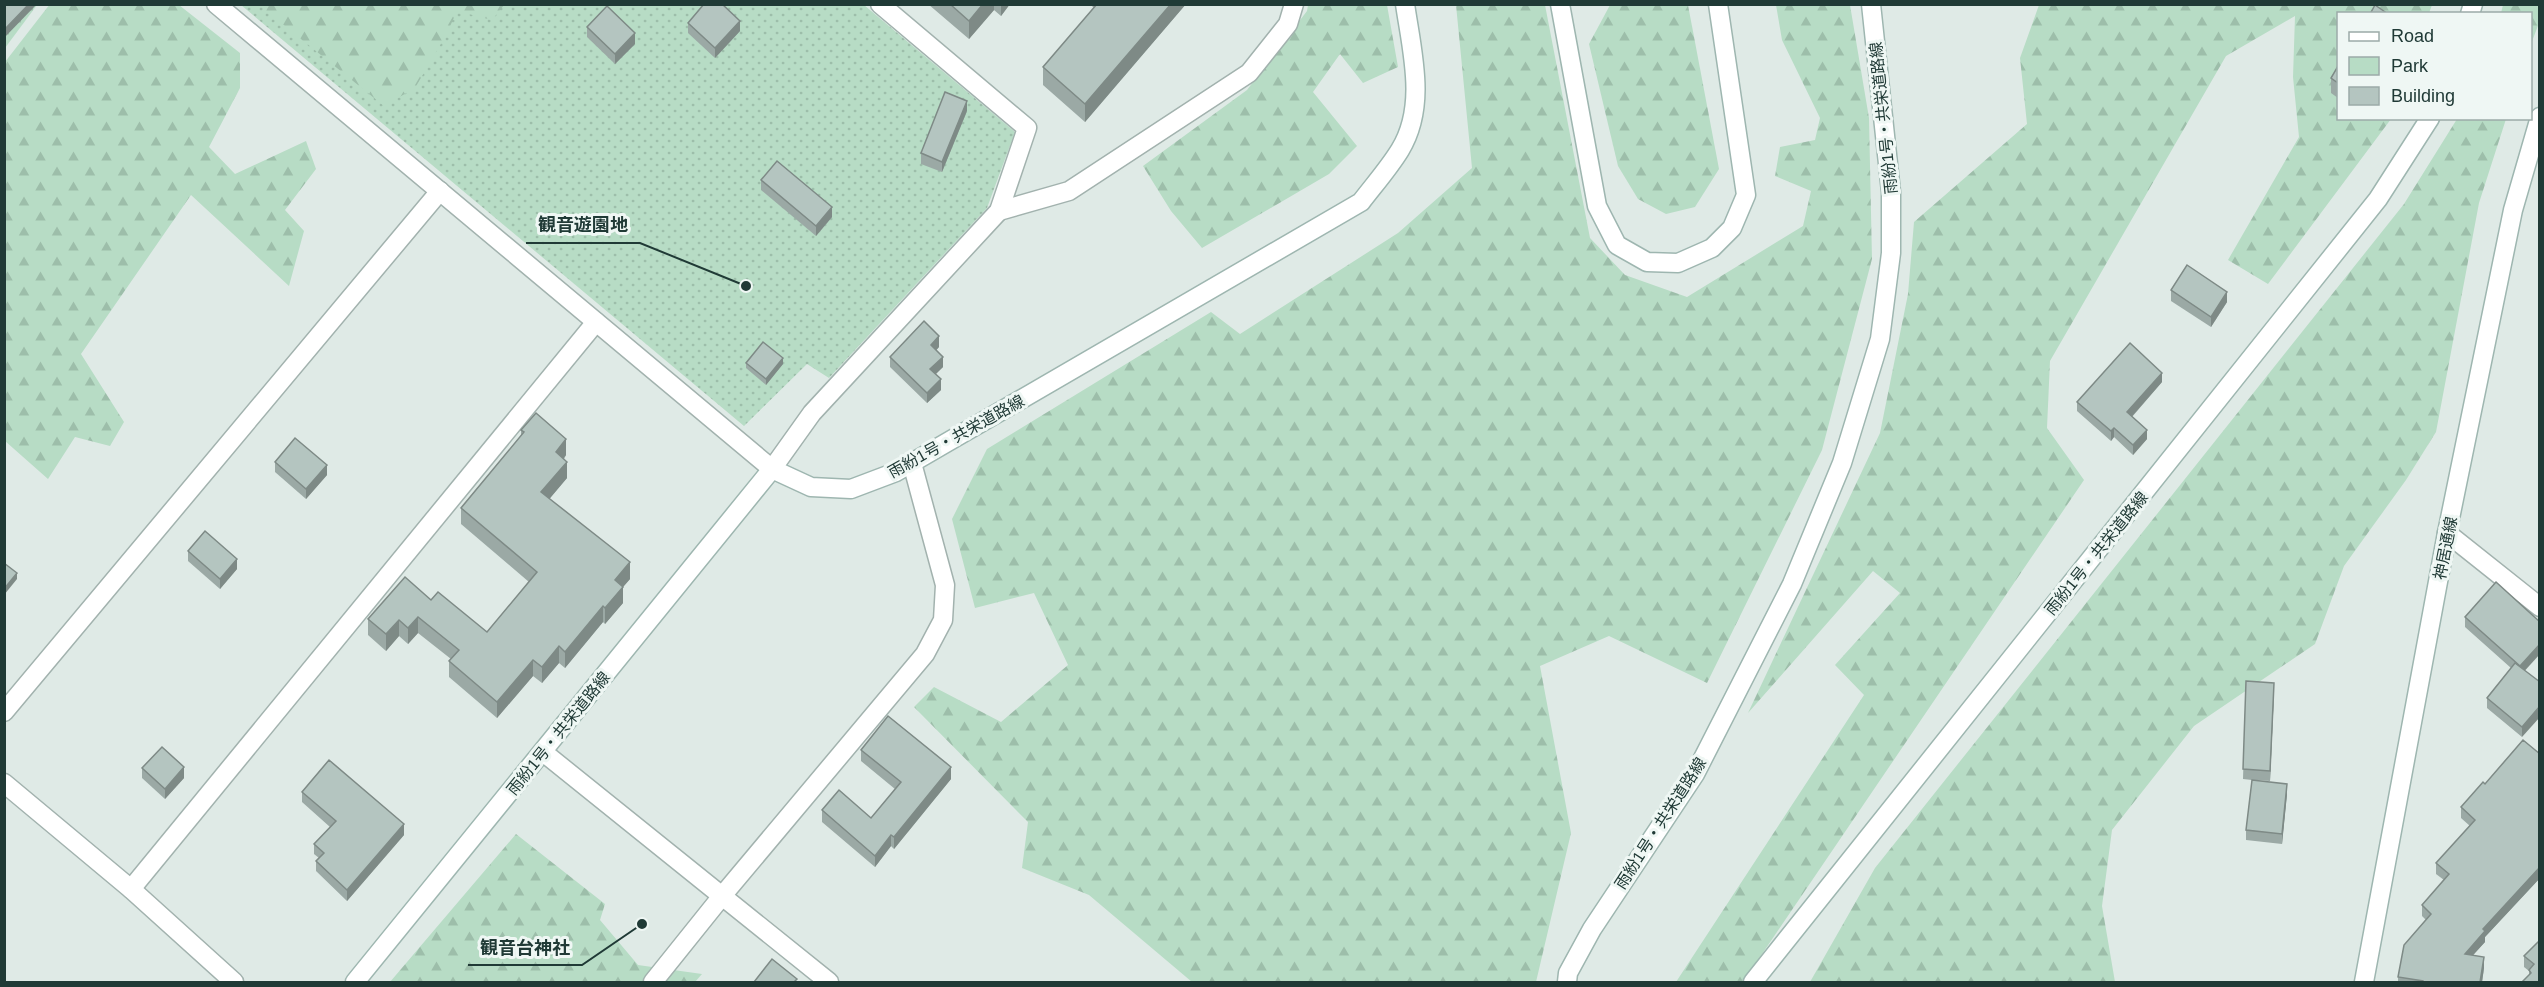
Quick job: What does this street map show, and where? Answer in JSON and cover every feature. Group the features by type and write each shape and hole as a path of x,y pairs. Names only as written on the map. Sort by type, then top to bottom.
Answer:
{"street":[{"path":"216,4 772,470 812,413 999,211 1027,128 880,4"},
{"path":"999,211 1069,191 1249,73 1288,24 1294,4"},
{"name":"雨紛1号・共栄道路線","path":"355,982 772,470 811,487 851,489 912,462 1361,202 1401,149 1413,117 1416,74 1404,4"},
{"path":"1560,4 1597,206 1617,245 1647,261 1678,263 1712,248 1732,228 1746,195 1718,4"},
{"name":"雨紛1号・共栄道路線","path":"1567,982 1568,973 1592,929 1695,774 1792,584 1845,452 1880,339 1892,253 1891,192 1871,4"},
{"name":"神居通線","path":"2364,982 2447,533 2513,210 2540,117"},
{"name":"雨紛1号・共栄道路線","path":"1753,982 2378,200 2429,120"},
{"path":"4,712 440,191"},
{"path":"131,889 596,322"},
{"path":"653,982 925,654 943,620 945,585 912,462"},
{"path":"2447,533 2540,607"},
{"path":"543,752 829,982"},
{"path":"4,783 131,889 234,982"}],"green space":[{"path":"50,4 179,5 240,53 240,88 209,147 235,174 306,141 316,169 285,210 304,231 289,286 191,195 81,354 124,422 110,446 75,437 48,479 5,441 5,62"},
{"path":"5,5 37,5 5,48"},
{"path":"241,5 864,5 1015,132 987,208 829,378 807,364 744,426"},
{"path":"259,5 504,5 492,20 457,11 446,35 415,88 384,106"},
{"path":"1308,5 1387,5 1398,67 1363,83 1340,54 1313,92 1357,146 1329,174 1202,248 1171,211 1143,166 1247,90 1307,11"},
{"path":"1456,5 1545,5 1590,238 1625,275 1687,297 1803,226 1811,191 1775,176 1780,147 1815,140 1820,118 1782,40 1776,5 1850,5 1869,118 1872,259 1822,450 1707,683 1609,636 1540,666 1571,833 1536,982 1192,982 1089,895 1022,868 1028,822 914,707 934,687 1001,722 1068,665 1034,593 975,608 952,519 987,449 1211,312 1240,334 1398,233 1472,168"},
{"path":"1610,5 1688,5 1719,169 1695,207 1666,214 1638,199 1618,166 1589,44"},
{"path":"2039,5 2432,5 2429,12 2337,12 2337,120 2390,120 2268,284 2228,260 2299,137 2293,77 2295,16 2226,56 2050,361 2047,428 2084,480 1743,982 1676,982 1864,695 1835,665 1900,593 1873,571 1748,713 1880,433 1908,294 1914,222 2027,124 2020,58"},
{"path":"2503,5 2539,5 2539,23 2532,41 2532,12 2501,12"},
{"path":"2456,120 2506,120 2479,203 2436,432 2406,480 2344,566 2315,644 2194,726 2112,830 2102,906 2115,982 1810,982 1875,868 2404,204"},
{"path":"516,834 605,904 600,920 638,965 702,974 695,982 390,982"}],"building":[{"path":"4,4 29,4 4,30"},
{"path":"704,4 722,4 740,21 715,48 688,23"},
{"path":"950,4 983,4 969,21"},
{"path":"1097,4 1171,4 1085,104 1043,67"},
{"path":"2375,5 2385,12 2371,12"},
{"path":"607,6 635,33 615,54 587,27"},
{"path":"2337,68 2337,82 2331,78"},
{"path":"945,92 967,101 942,162 921,153"},
{"path":"777,161 832,207 816,226 761,180"},
{"path":"2187,265 2227,292 2211,317 2171,290"},
{"path":"924,321 939,336 931,345 943,357 930,369 941,379 927,393 890,357"},
{"path":"763,342 783,358 766,379 746,363"},
{"path":"2130,343 2162,373 2127,412 2147,430 2133,445 2114,428 2111,431 2077,402"},
{"path":"536,413 566,439 556,452 567,462 541,492 630,562 615,580 623,587 605,608 603,606 565,652 559,646 542,667 533,660 497,702 449,661 459,650 418,617 408,628 399,620 386,634 368,619 405,577 431,600 438,592 487,632 537,572 461,508 524,432 521,430"},
{"path":"295,438 327,465 306,489 275,462"},
{"path":"205,531 237,559 220,579 188,551"},
{"path":"4,563 17,573 4,589"},
{"path":"2496,582 2540,622 2540,644 2520,666 2465,617"},
{"path":"2515,663 2540,682 2540,706 2522,727 2487,698"},
{"path":"2246,681 2274,683 2270,771 2243,769"},
{"path":"888,716 951,767 894,837 891,835 875,856 822,810 839,790 871,818 901,782 861,750"},
{"path":"2523,740 2540,754 2540,867 2483,929 2485,931 2465,954 2484,957 2480,982 2423,982 2398,977 2404,945 2431,914 2422,905 2449,874 2436,863 2475,820 2461,807 2483,782 2485,784"},
{"path":"162,747 184,767 165,789 142,768"},
{"path":"329,760 404,824 347,890 316,861 324,853 314,844 336,821 302,792"},
{"path":"2252,780 2287,784 2282,834 2246,830"},
{"path":"2540,940 2540,982 2522,982 2531,973 2529,970 2534,964 2524,956"},
{"path":"772,959 797,979 794,982 754,982"}],"place":[{"name":"観音遊園地","path":"746,286"},
{"name":"観音台神社","path":"642,924"}]}
